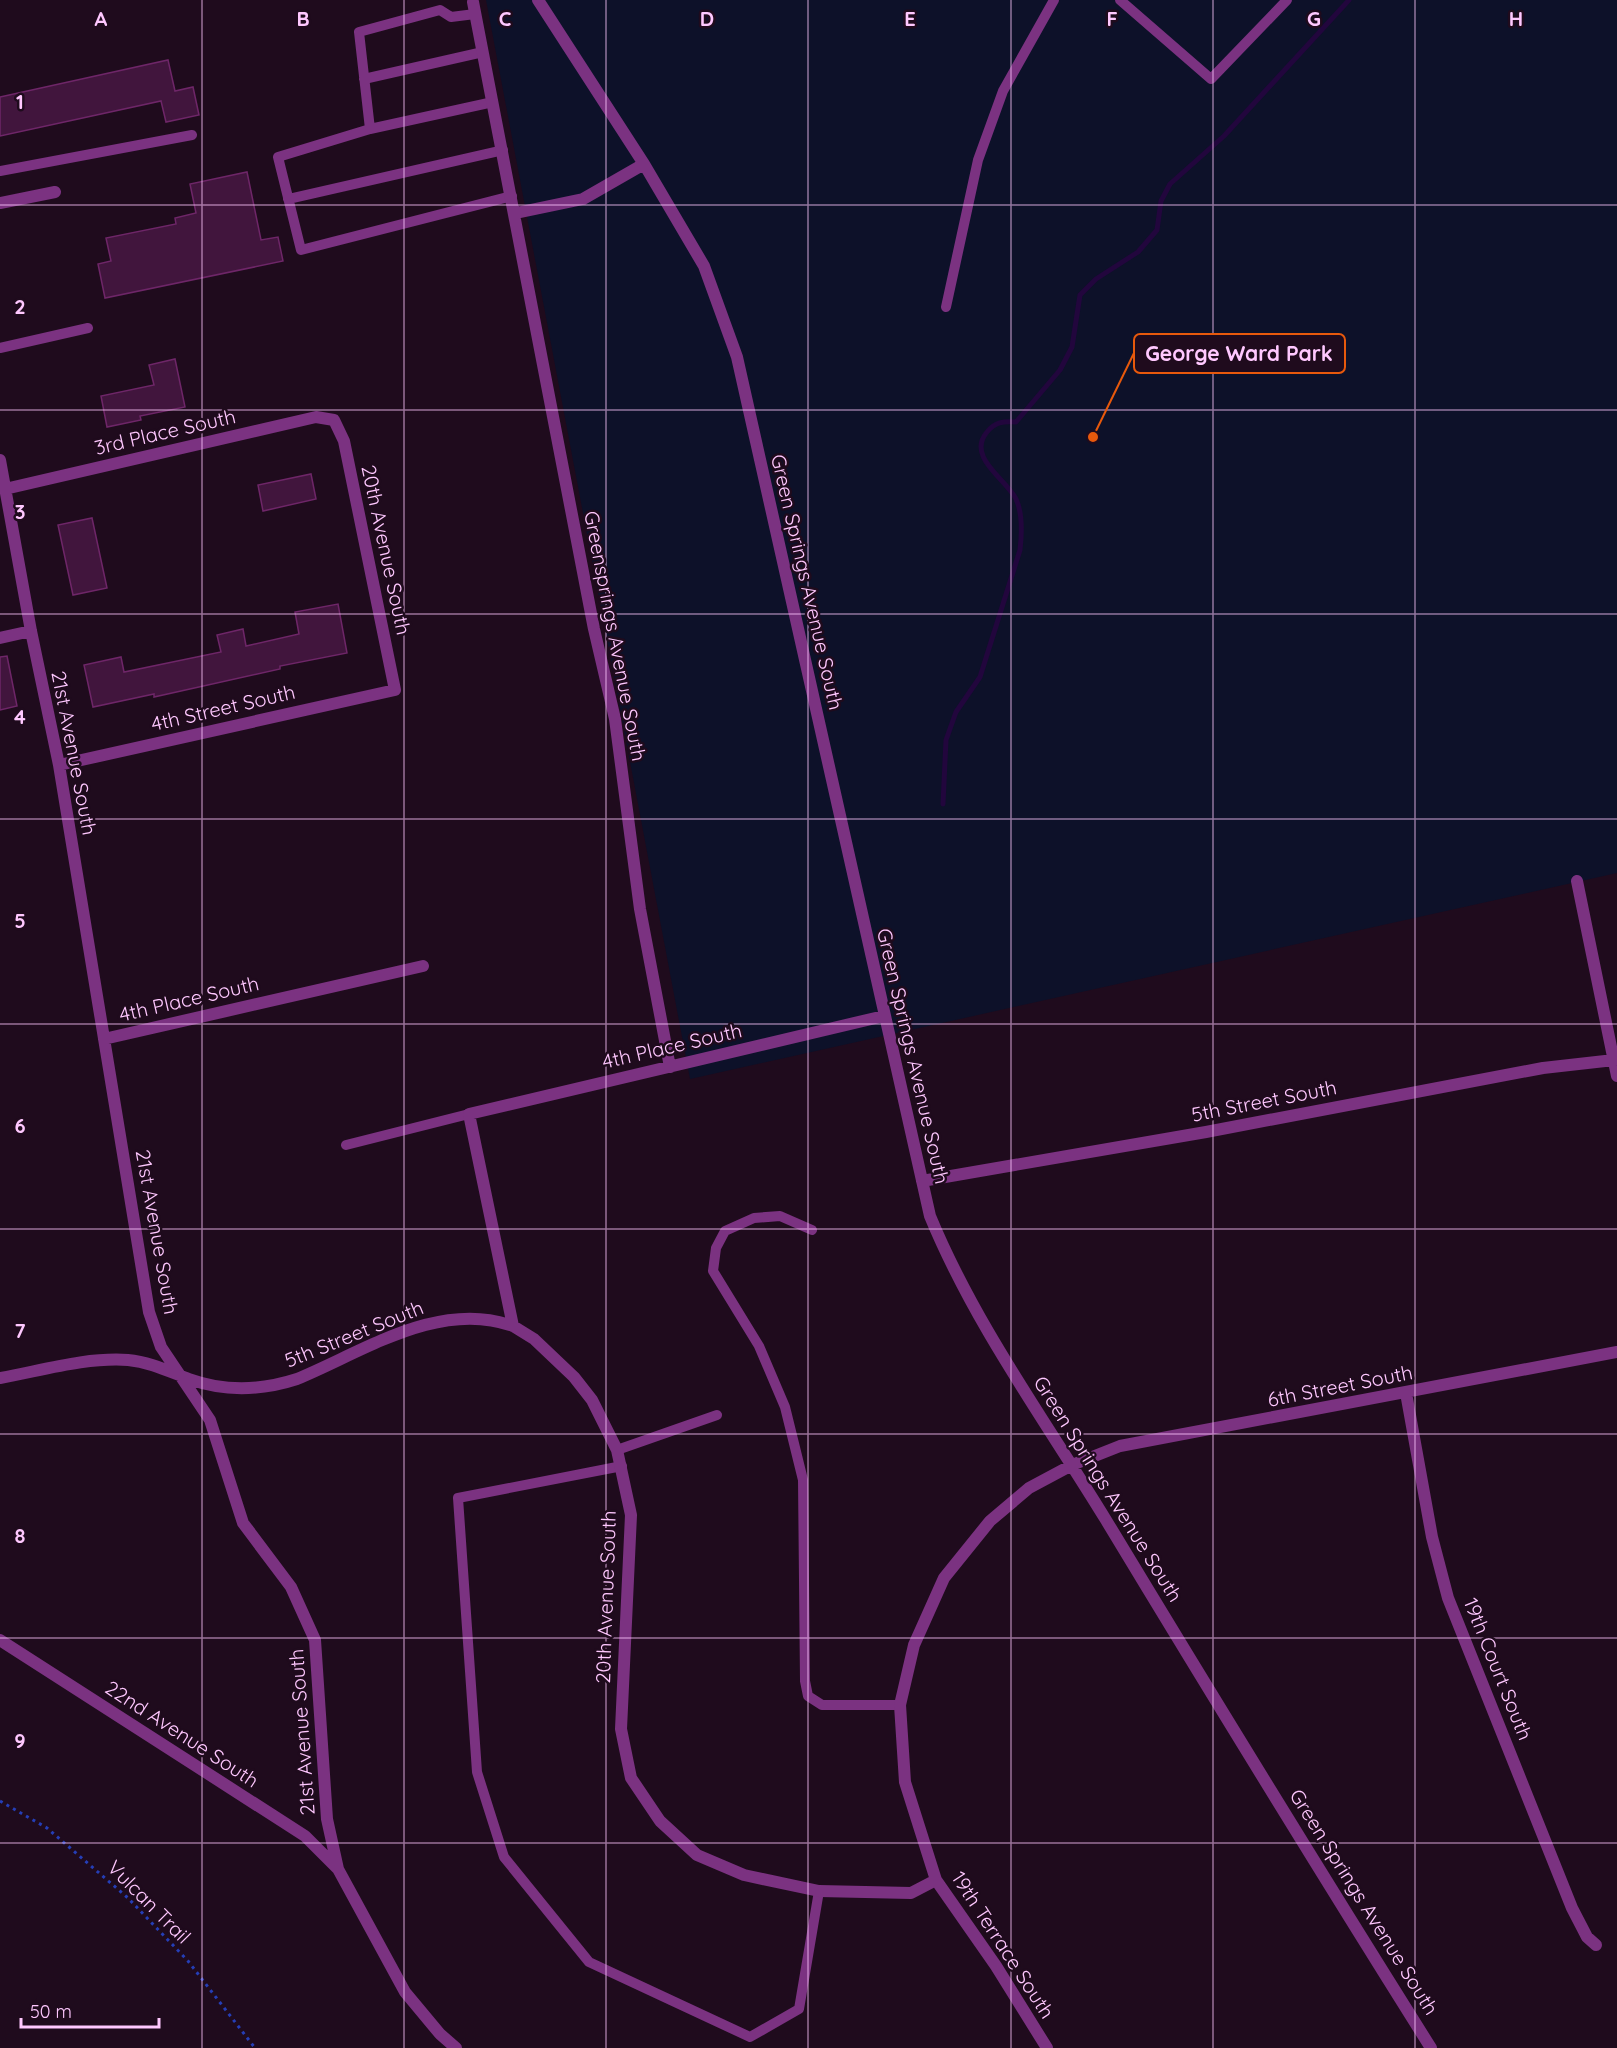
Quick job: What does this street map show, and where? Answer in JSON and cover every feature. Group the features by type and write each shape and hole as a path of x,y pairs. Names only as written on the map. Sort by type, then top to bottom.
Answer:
{"street":[{"name":"Green Springs Avenue South","path":"538,0 644,164 704,266 737,357 884,1016 930,1216 939,1238 986,1330 1072,1465 1431,2048"},
{"name":"Greensprings Avenue South","path":"474,8 516,213 550,407 594,628 615,719 640,909 670,1067"},
{"path":"516,213 583,199 644,164"},
{"path":"0,203 55,192"},
{"name":"3rd Place South","path":"5,489 316,417 334,420"},
{"name":"20th Avenue South","path":"334,420 344,441 395,690"},
{"name":"21st Avenue South","path":"0,460 31,631 59,765 149,1312 161,1347 210,1420 243,1523 291,1587 315,1640 327,1819 338,1869 405,1992 440,2034 456,2048"},
{"path":"0,638 31,631"},
{"name":"4th Street South","path":"59,765 395,690"},
{"path":"1577,882 1617,1076"},
{"name":"4th Place South","path":"104,1039 423,966"},
{"name":"4th Place South","path":"470,1114 884,1016"},
{"name":"5th Street South","path":"922,1181 1206,1132 1543,1068 1614,1060"},
{"path":"470,1114 513,1326"},
{"name":"5th Street South","path":"0,1378 95,1362 125,1360 145,1362 216,1387 238,1390 279,1384 337,1363 412,1328 434,1322 469,1320 513,1326"},
{"name":"20th Avenue South","path":"513,1326 534,1339 574,1377 592,1400 617,1450 622,1466 631,1515 621,1729 631,1778 660,1821 697,1855 744,1875 819,1890 911,1893 936,1880"},
{"name":"6th Street South","path":"1072,1465 1120,1446 1617,1352"},
{"name":"19th Court South","path":"1406,1393 1432,1537 1456,1620 1572,1908 1587,1937 1596,1945"},
{"name":"19th Terrace South","path":"1047,2048 996,1966 936,1880 905,1782 900,1705 914,1645 944,1578 990,1521 1029,1488 1072,1465"},
{"name":"22nd Avenue South","path":"0,1640 305,1836 338,1869"}],"lane":[{"path":"946,307 978,160 1003,91 1054,0"},
{"path":"1120,0 1211,79 1287,0"},
{"path":"370,129 359,32 440,9 451,17 474,8"},
{"path":"364,79 483,52"},
{"path":"493,102 370,129 278,157 301,250 512,196"},
{"path":"0,171 192,135"},
{"path":"288,199 503,150"},
{"path":"0,348 88,328"},
{"path":"346,1145 470,1114"},
{"path":"812,1230 780,1216 754,1218 725,1231 716,1248 713,1271 759,1346 785,1407 798,1453 803,1480 805,1681 808,1696 822,1705 900,1705"},
{"path":"617,1450 717,1415"},
{"path":"622,1466 458,1498 477,1772 504,1857 589,1962 750,2037 799,2009 819,1890"}],"path":[{"name":"Vulcan Trail","path":"0,1801 47,1828 128,1898 188,1961 255,2048"}],"shaded area":[{"path":"486,0 1617,0 1617,873 690,1079"}],"building":[{"path":"168,60 175,91 193,87 199,115 166,122 161,101 0,136 0,97"},
{"path":"247,172 261,240 278,237 283,261 105,298 98,264 111,261 106,238 176,224 175,218 196,213 190,184"},
{"path":"175,359 185,407 140,416 141,420 107,427 101,396 154,385 149,365"},
{"path":"311,474 316,499 263,511 258,485"},
{"path":"92,518 107,588 73,595 58,525"},
{"path":"338,604 347,653 280,666 280,669 154,697 154,694 93,707 84,665 121,657 124,672 221,652 217,635 243,629 246,646 299,634 295,612"},
{"path":"7,656 17,706 0,710 0,657"}],"waterway":[{"path":"943,804 946,740 956,712 980,677 1020,550 1020,511 1016,499 984,459 981,450 982,441 987,432 996,424 1016,422 1060,370 1072,347 1080,295 1096,279 1138,252 1157,230 1161,201 1170,184 1224,136 1349,0"}],"place":[{"name":"George Ward Park","path":"1093,437"}]}
